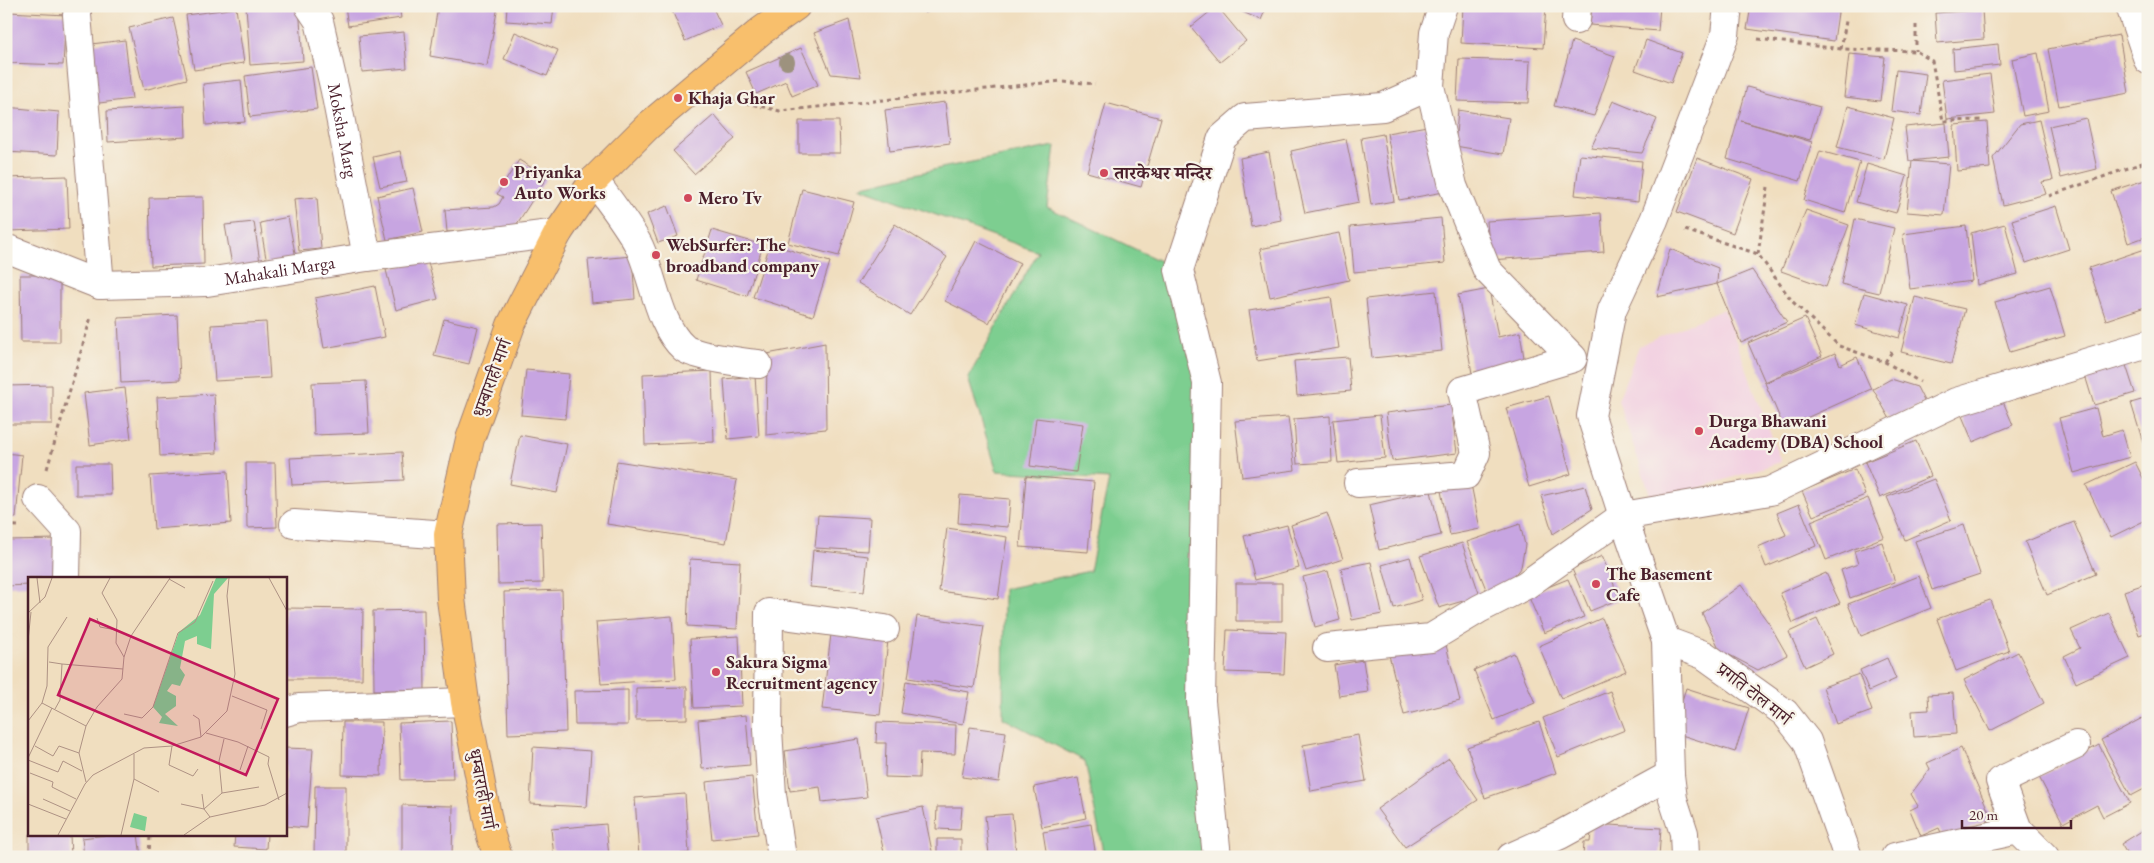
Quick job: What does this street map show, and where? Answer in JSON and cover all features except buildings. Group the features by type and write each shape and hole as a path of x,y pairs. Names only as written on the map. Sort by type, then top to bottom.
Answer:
{"main road":[{"name":"धुम्बाराही मार्ग","path":"498,857 491,836 464,702 451,598 448,535 470,438 511,325 558,233 594,180 648,126 761,31 796,6"}],"street":[{"name":"Moksha Marg","path":"309,6 319,21 333,82 367,257"},
{"path":"1358,483 1466,475 1476,453 1462,391 1572,358 1487,270 1454,186 1430,86 1434,33 1443,6"},
{"path":"1685,857 1684,833 1673,799 1670,775 1666,641 1591,416 1612,310 1654,220 1725,35 1728,6"},
{"path":"2130,6 2148,60"},
{"path":"77,14 100,285"},
{"path":"1217,857 1201,701 1207,383 1179,270 1222,138 1245,118 1285,113 1383,107 1430,86"},
{"path":"594,180 638,244 653,288 671,330 685,349 730,361 758,364"},
{"name":"Mahakali Marga","path":"6,250 11,250 100,285 208,282 367,257 558,233"},
{"path":"1327,648 1431,638 1479,609 1526,586 1623,516 1770,491 1956,402 2146,352"},
{"path":"38,499 68,530 66,577"},
{"path":"294,524 448,535"},
{"path":"782,857 772,795 769,748 769,613 885,629"},
{"name":"प्रगति टोल मार्ग","path":"1666,641 1704,656 1784,713 1807,741 1848,857"},
{"path":"286,712 299,708 464,702"},
{"path":"2044,857 2018,830 2000,781 2076,745"},
{"path":"1511,857 1546,849 1560,835 1670,775"},
{"path":"1895,857 2018,830"}],"path":[{"path":"1841,49 1846,21"},
{"path":"1916,25 1916,51"},
{"path":"1725,35 1841,49 1916,51 1932,61 1943,121 1983,120"},
{"path":"690,90 780,111 1062,81 1095,84"},
{"path":"2049,196 2148,161"},
{"path":"1758,254 1768,187"},
{"path":"1654,220 1758,254 1792,301 1839,346 1885,362 1956,402"},
{"path":"38,499 100,285"},
{"path":"1885,362 1893,350"},
{"path":"149,857 150,836"}],"shaded area":[{"name":"Durga Bhawani Academy (DBA) School","path":"1724,309 1781,462 1653,503 1618,400 1639,346"}],"green space":[{"path":"1055,146 1047,207 1179,270 1203,367 1211,857 1104,857 1085,761 1003,718 1004,589 1090,571 1109,479 997,471 968,378 1038,252 859,187 946,167"}],"place":[{"name":"Khaja Ghar","path":"678,98"},
{"name":"तारकेश्वर मन्दिर","path":"1104,173"},
{"name":"Priyanka Auto Works","path":"504,182"},
{"name":"Mero Tv","path":"688,198"},
{"name":"WebSurfer: The broadband company","path":"656,255"},
{"name":"Durga Bhawani Academy (DBA) School","path":"1699,431"},
{"name":"The Basement Cafe","path":"1596,584"},
{"name":"Sakura Sigma Recruitment agency","path":"716,672"}]}
